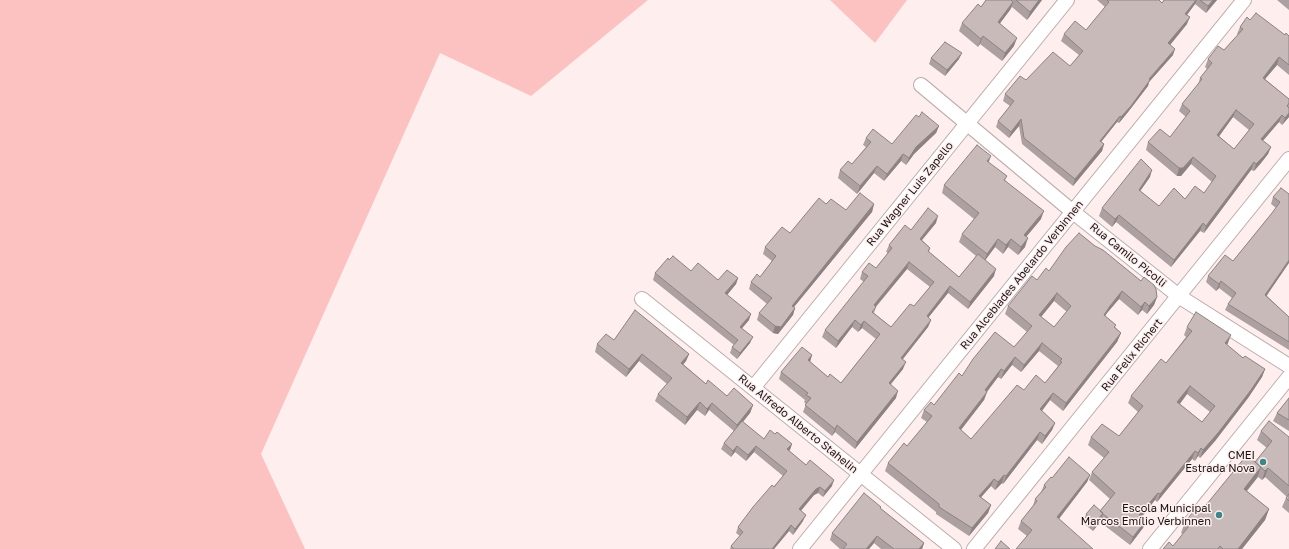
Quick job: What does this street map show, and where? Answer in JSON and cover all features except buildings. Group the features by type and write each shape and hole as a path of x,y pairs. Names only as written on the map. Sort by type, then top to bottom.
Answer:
{"street":[{"name":"Rua Wagner Luis Zapello","path":"753,388 1067,0"},
{"name":"Rua Alcebiades Abelardo Verbinnen","path":"800,549 1244,0"},
{"name":"Rua Camilo Picolli","path":"921,85 1073,212 1180,297 1289,366"},
{"name":"Rua Felix Richert","path":"974,549 1180,297 1289,159"},
{"name":"Rua Alfredo Alberto Stahelin","path":"642,299 954,549"},
{"path":"1150,549 1289,377"}],"shaded area":[{"path":"0,0 648,0 531,96 440,53 261,454 305,549 0,549"},
{"path":"830,0 907,0 875,43"}],"place":[{"name":"CMEI Estrada Nova","path":"1263,462"},
{"name":"Escola Municipal Marcos Emílio Verbinnen","path":"1219,515"}]}
